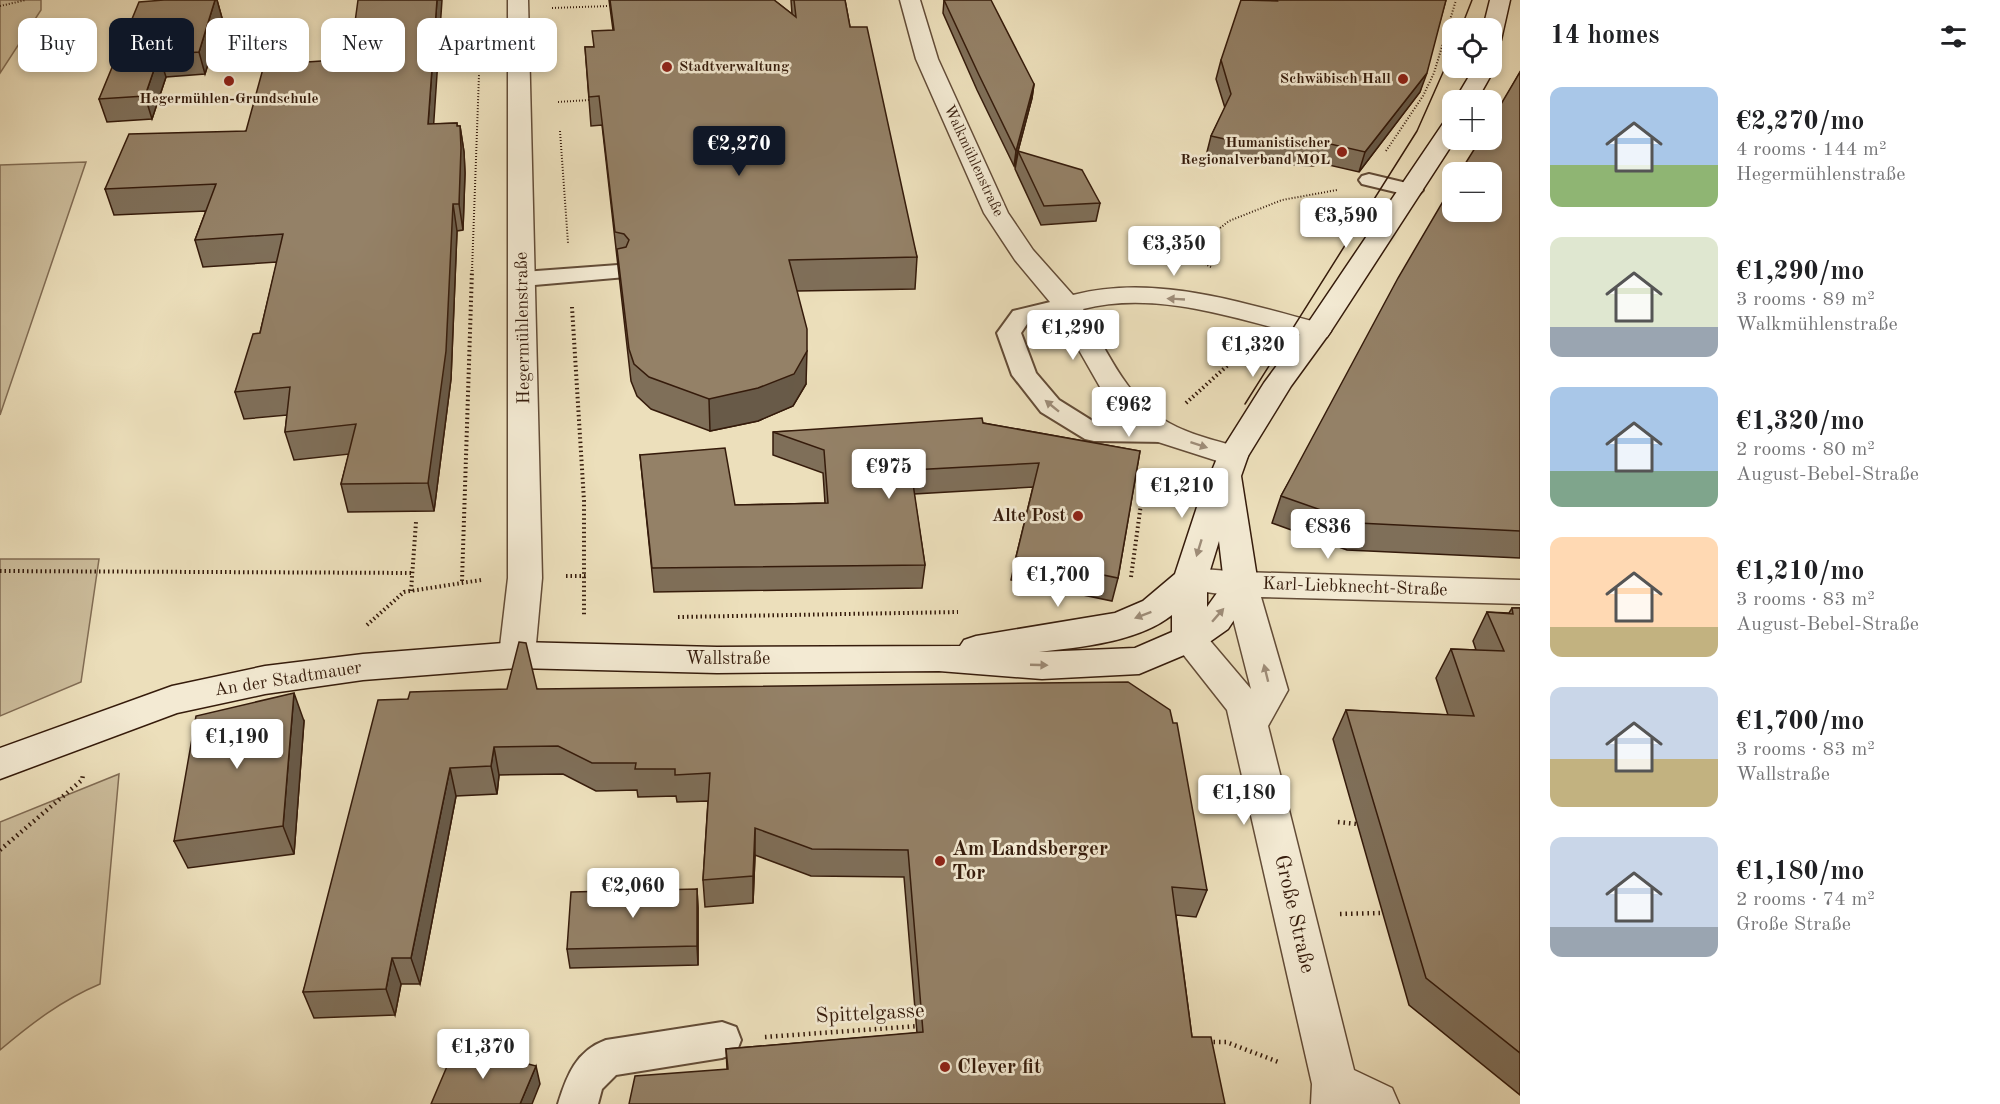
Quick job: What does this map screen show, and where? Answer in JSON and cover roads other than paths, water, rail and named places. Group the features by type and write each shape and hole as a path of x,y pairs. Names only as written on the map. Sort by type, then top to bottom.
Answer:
{"street":[{"name":"Walkmühlenstraße","path":"910,0 927,58 996,213 1024,255 1067,305 1118,395 1133,412 1166,434 1229,467"},
{"path":"1496,18 1500,0"},
{"name":"Hegermühlenstraße","path":"517,655 524,607 525,578 518,5"},
{"path":"1189,639 1190,580 1214,504 1229,467 1278,382 1317,331 1442,143"},
{"path":"1067,305 1084,298 1107,295 1196,300 1317,331"},
{"path":"1229,467 1241,584 1270,690 1249,725"},
{"name":"Wallstraße","path":"939,658 1006,642 1096,629 1131,620 1154,610 1190,580"},
{"name":"Karl-Liebknecht-Straße","path":"1190,580 1241,584 1520,592"},
{"name":"Wallstraße","path":"517,655 717,660 939,658 1042,666 1138,661 1189,639 1216,620 1241,584"},
{"name":"Große Straße","path":"1189,639 1244,705 1334,1094"},
{"name":"An der Stadtmauer","path":"0,764 172,700 253,682 363,667 517,655"},
{"path":"1334,1094 1376,1104"}],"lane":[{"path":"1363,184 1412,190"},
{"path":"523,271 618,264"},
{"path":"1067,305 1021,316 1009,333 1024,375 1050,406 1094,433 1166,434"},
{"path":"578,1104 585,1079 606,1058 722,1040"}],"tram line":[{"path":"1465,18 1472,0"},
{"path":"1245,404 1417,131 1442,75"}],"place":[{"name":"Stadtverwaltung","path":"667,67"},
{"name":"Schwäbisch Hall","path":"1403,79"},
{"name":"Hegermühlen-Grundschule","path":"229,81"},
{"name":"Humanistischer Regionalverband MOL","path":"1342,152"},
{"name":"Alte Post","path":"1078,516"},
{"name":"Am Landsberger Tor","path":"940,861"},
{"name":"Clever fit","path":"945,1067"}]}
